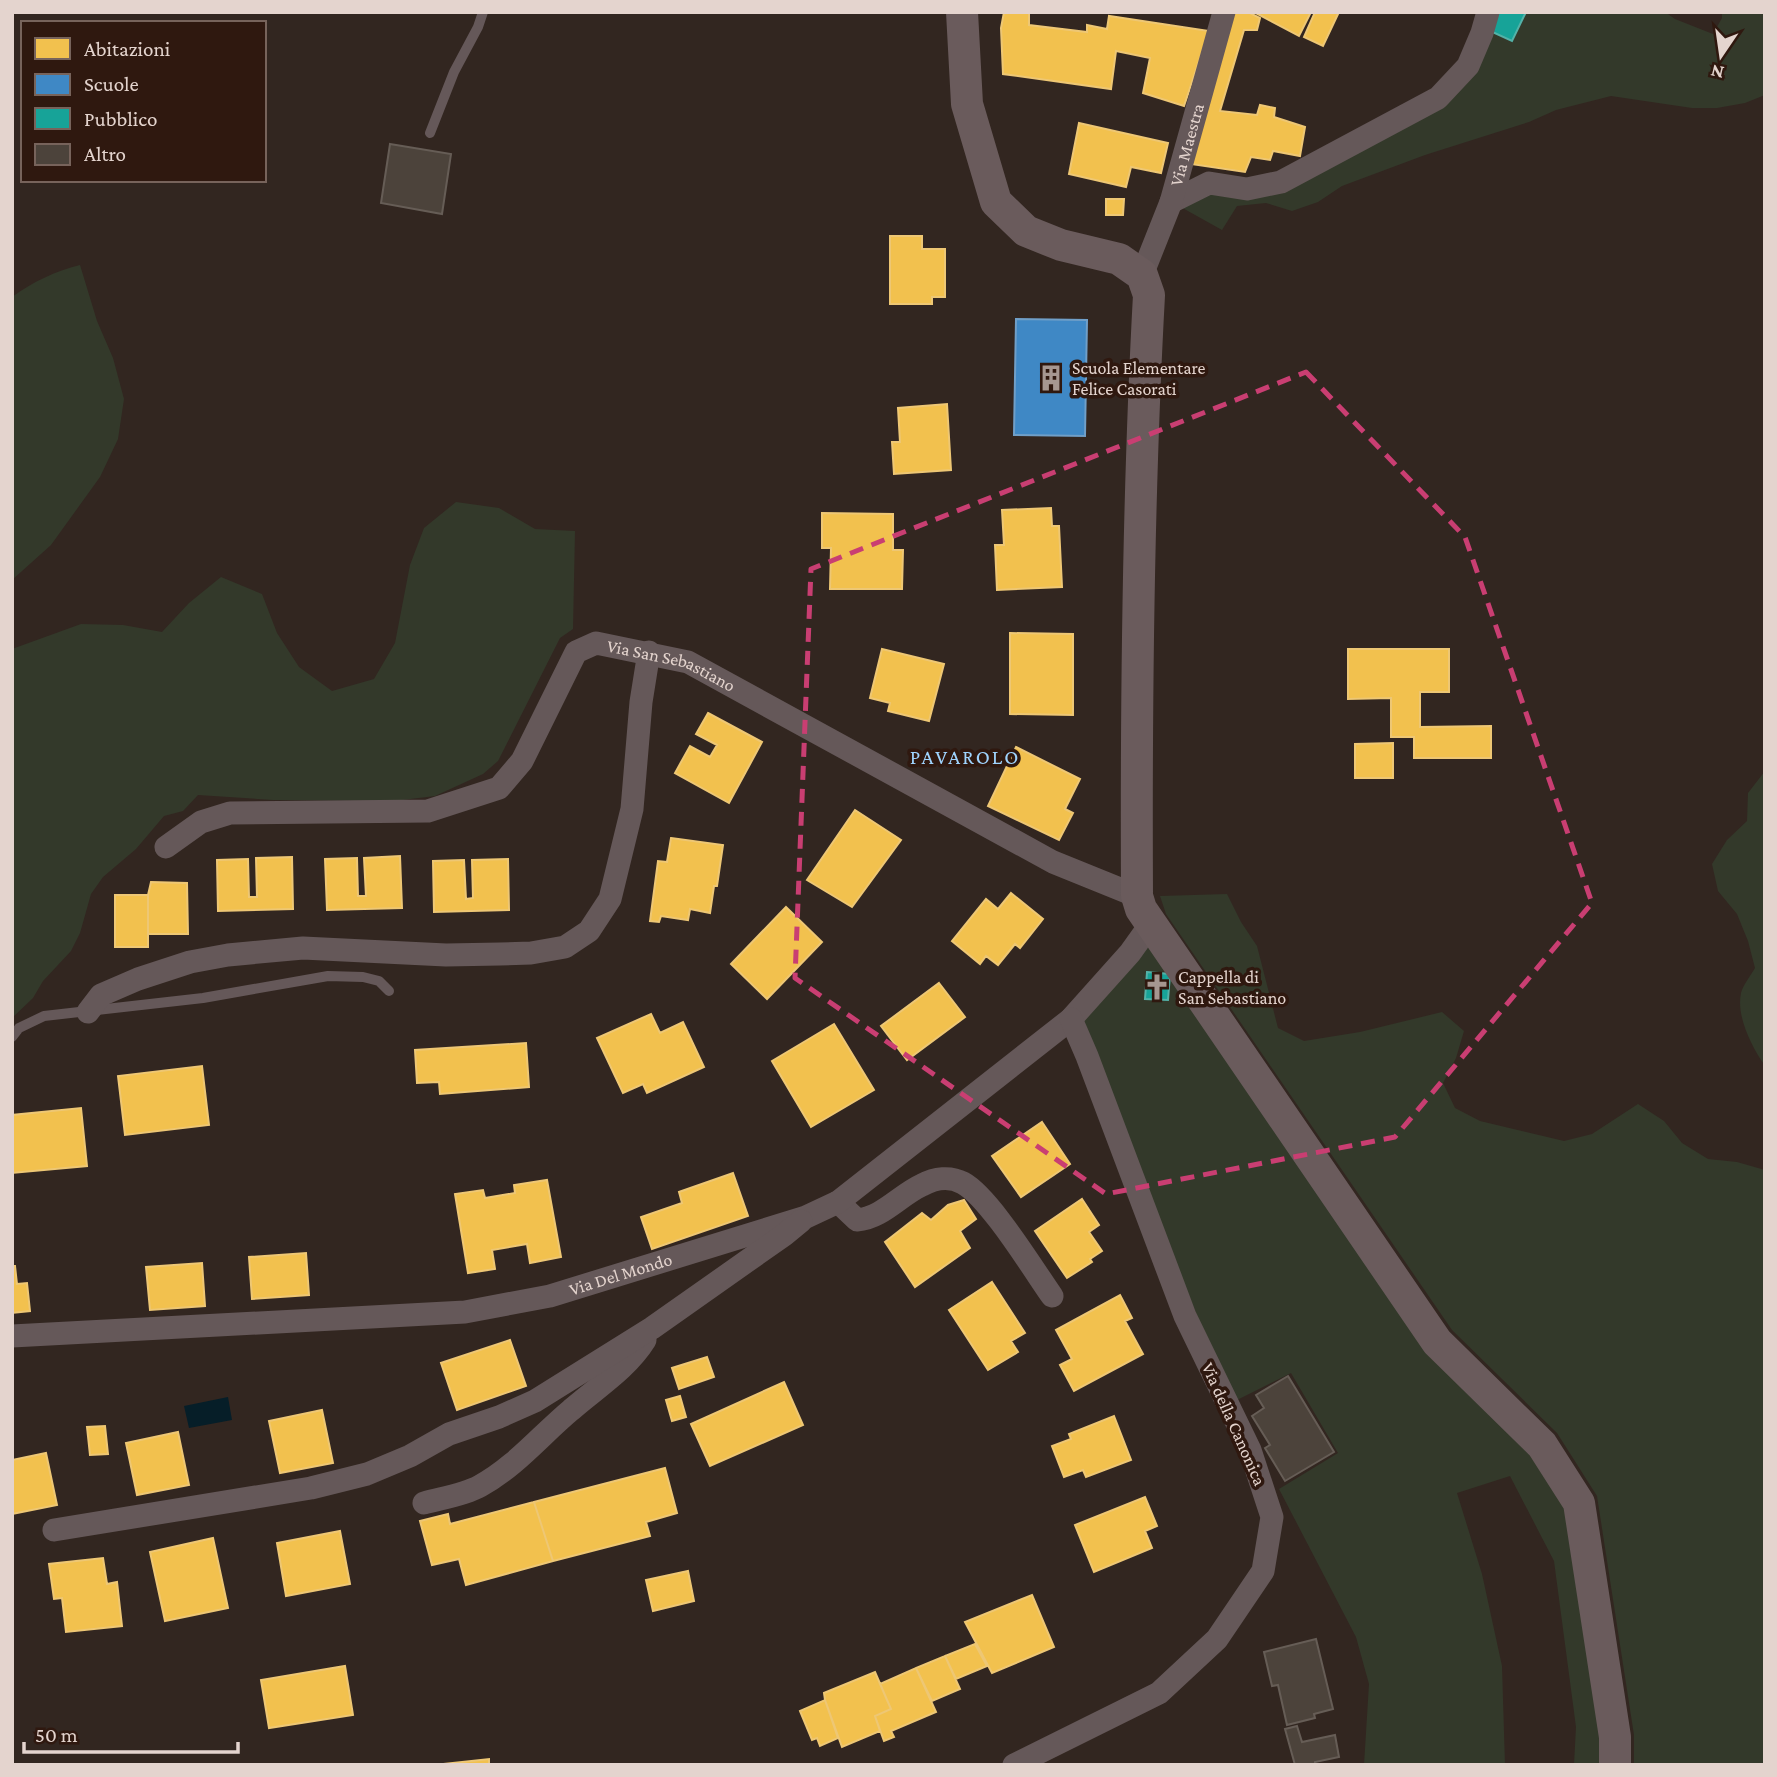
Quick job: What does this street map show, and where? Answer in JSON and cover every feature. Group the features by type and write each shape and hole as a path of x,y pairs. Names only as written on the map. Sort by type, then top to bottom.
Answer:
{"street":[{"path":"962,12 967,104 996,202 1026,230 1061,245 1119,259 1142,275 1149,295 1141,431 1137,620 1137,896 1141,909 1437,1342 1542,1445 1579,1503 1615,1737 1615,1765"},
{"name":"Via Maestra","path":"1142,275 1171,202 1224,12"},
{"path":"1171,202 1209,183 1247,189 1282,182 1438,98 1468,66 1488,12"},
{"name":"Via San Sebastiano","path":"166,847 201,822 230,813 428,811 499,788 522,761 576,652 596,643 688,662 1054,862 1137,896"},
{"path":"88,1012 101,995 138,979 190,962 228,955 303,948 446,955 500,954 531,953 565,947 589,931 610,899 632,809 641,702 649,652"},
{"name":"Via Del Mondo","path":"12,1336 465,1312 550,1296 806,1217 838,1202 1071,1019 1130,953 1150,925"},
{"name":"Via della Canonica","path":"1014,1765 1160,1693 1217,1639 1263,1571 1272,1517 1250,1450 1185,1316 1071,1019"},
{"path":"838,1202 857,1220 869,1219 922,1184 942,1178 961,1181 979,1194 1052,1296"},
{"path":"54,1530 311,1488 367,1474 410,1456 449,1434 535,1401 652,1328 784,1236 806,1217"},
{"path":"424,1503 478,1488 508,1468 639,1350 652,1328"}],"lane":[{"path":"430,133 454,72 483,12"},
{"path":"12,1037 19,1028 35,1019 203,998 328,976 363,977 379,981 389,991"}],"highlighted area":[{"path":"1306,372 1465,537 1592,903 1395,1137 1106,1194 795,978 811,569"}],"green space":[{"path":"1492,12 1665,12 1675,19 1713,34 1722,18 1722,12 1765,12 1765,95 1745,103 1717,108 1692,108 1611,96 1556,110 1529,122 1425,155 1342,186 1318,202 1292,211 1266,203 1237,206 1222,230 1179,206 1212,189 1248,194 1440,102"},
{"path":"80,265 97,321 113,358 124,399 118,439 100,477 51,545 12,580 12,297 44,278"},
{"path":"456,502 499,508 535,529 575,531 573,629 560,638 498,761 483,774 435,796 394,801 273,800 198,795 183,811 164,816 136,849 103,877 91,894 80,933 71,951 43,981 33,998 12,1018 12,649 81,624 123,625 162,632 189,603 221,577 262,594 277,633 299,667 332,691 374,679 395,643 410,565 424,528"},
{"path":"1765,771 1765,1066 1750,1041 1741,1012 1741,993 1755,968 1748,941 1737,914 1718,891 1712,864 1727,840 1747,821 1748,793"},
{"path":"1227,894 1257,946 1278,1028 1304,1041 1360,1032 1442,1012 1464,1031 1456,1058 1443,1083 1455,1108 1480,1121 1564,1141 1592,1134 1638,1104 1664,1121 1682,1143 1708,1159 1737,1162 1765,1170 1765,1765 1634,1765 1634,1735 1597,1496 1557,1433 1452,1330 1166,914 1160,896"},
{"path":"1150,936 1243,1073 1540,1449 1574,1505 1611,1765 1574,1765 1576,1727 1554,1561 1510,1476 1457,1493 1482,1574 1502,1666 1505,1765 1364,1765 1369,1684 1356,1637 1279,1489 1338,1453 1291,1373 1233,1402 1076,1024"}],"water":[{"path":"228,1397 232,1420 189,1428 184,1406"}],"building: Abitazioni":[{"path":"1004,12 1029,12 1029,25 1087,32 1087,25 1107,29 1109,16 1209,31 1184,106 1143,93 1150,58 1116,51 1111,89 1003,74 1001,28"},
{"path":"1234,12 1248,12 1260,18 1257,30 1244,30 1220,111 1257,115 1260,105 1275,108 1274,117 1305,127 1300,156 1273,151 1270,160 1251,157 1245,172 1191,164"},
{"path":"1254,12 1311,12 1299,36"},
{"path":"1315,12 1339,12 1323,46 1304,37"},
{"path":"1079,123 1168,143 1161,173 1131,167 1126,187 1069,174"},
{"path":"1106,199 1124,199 1123,215 1106,215"},
{"path":"890,236 922,236 922,249 945,249 945,297 932,297 932,304 890,304"},
{"path":"947,404 951,470 894,474 892,442 900,442 898,408"},
{"path":"1051,508 1052,526 1059,526 1062,587 997,590 995,545 1004,545 1002,510"},
{"path":"822,513 893,514 893,550 903,550 902,589 830,589 831,548 822,548"},
{"path":"1010,633 1073,634 1073,715 1010,714"},
{"path":"882,649 944,664 929,721 888,711 890,703 870,698"},
{"path":"1348,649 1449,649 1449,692 1420,692 1420,727 1491,726 1491,758 1414,758 1414,737 1391,737 1391,698 1348,699"},
{"path":"708,713 762,742 729,803 675,773 690,746 710,757 717,745 696,734"},
{"path":"1393,743 1393,778 1355,778 1355,744"},
{"path":"1016,747 1080,779 1065,809 1073,813 1059,840 988,806"},
{"path":"855,810 901,840 852,907 807,880"},
{"path":"671,838 723,845 717,886 714,886 710,913 690,909 688,920 661,916 659,922 650,921 658,861 667,862"},
{"path":"400,856 402,908 327,910 325,859 357,858 358,896 366,896 364,858"},
{"path":"292,857 293,909 218,911 217,860 248,859 249,897 257,897 256,858"},
{"path":"508,859 509,910 434,912 433,861 464,860 466,899 473,898 472,860"},
{"path":"151,882 187,883 188,934 148,934 148,895"},
{"path":"1011,893 1043,919 1020,948 1015,944 998,965 986,956 980,964 952,941 986,899 998,909"},
{"path":"115,895 148,895 148,947 115,947"},
{"path":"786,907 822,942 767,999 731,964"},
{"path":"939,983 965,1017 907,1060 881,1026"},
{"path":"651,1014 660,1033 683,1022 704,1067 647,1093 643,1084 623,1093 597,1038"},
{"path":"834,1024 874,1090 811,1127 772,1061"},
{"path":"526,1043 529,1087 440,1094 439,1082 417,1083 415,1050"},
{"path":"202,1066 209,1125 125,1135 118,1076"},
{"path":"81,1108 87,1166 12,1173 12,1115"},
{"path":"1042,1122 1070,1164 1021,1197 992,1156"},
{"path":"733,1173 748,1216 652,1249 641,1217 682,1203 679,1192"},
{"path":"547,1180 561,1257 530,1263 527,1244 492,1250 495,1269 468,1273 455,1194 483,1190 485,1198 515,1193 514,1185"},
{"path":"1082,1199 1099,1225 1089,1232 1102,1251 1090,1259 1092,1262 1067,1278 1035,1231"},
{"path":"964,1200 976,1219 960,1231 970,1248 915,1287 885,1242 922,1213 931,1220 948,1205"},
{"path":"306,1253 309,1295 252,1299 249,1257"},
{"path":"202,1263 205,1306 150,1310 146,1267"},
{"path":"12,1266 15,1266 17,1284 27,1283 30,1311 12,1313"},
{"path":"992,1282 1025,1333 1011,1341 1018,1352 988,1370 949,1310"},
{"path":"1120,1295 1132,1318 1125,1321 1143,1354 1074,1391 1060,1365 1072,1359 1056,1330"},
{"path":"510,1340 526,1386 457,1410 441,1363"},
{"path":"707,1357 714,1377 679,1389 672,1368"},
{"path":"784,1382 803,1425 710,1466 691,1424"},
{"path":"680,1396 686,1417 672,1421 666,1400"},
{"path":"322,1410 333,1463 280,1473 269,1421"},
{"path":"1114,1416 1131,1460 1086,1477 1083,1470 1064,1477 1052,1446 1071,1439 1069,1434"},
{"path":"105,1426 108,1454 90,1455 87,1427"},
{"path":"178,1432 189,1485 137,1495 126,1443"},
{"path":"46,1453 57,1505 12,1514 12,1460"},
{"path":"665,1468 677,1513 646,1522 650,1536 553,1561 534,1502"},
{"path":"1145,1497 1157,1526 1145,1531 1152,1548 1094,1572 1075,1525"},
{"path":"534,1502 553,1561 466,1585 459,1559 432,1565 420,1521 448,1514 450,1524"},
{"path":"340,1531 350,1584 286,1596 277,1543"},
{"path":"213,1538 228,1608 165,1621 150,1552"},
{"path":"103,1558 107,1584 117,1582 122,1626 66,1632 62,1598 54,1599 49,1564"},
{"path":"688,1571 694,1601 653,1611 646,1580"},
{"path":"1032,1595 1054,1647 992,1673 965,1622"},
{"path":"975,1644 987,1666 956,1679 945,1656"},
{"path":"945,1656 960,1689 932,1701 916,1668"},
{"path":"345,1666 353,1715 269,1728 261,1680"},
{"path":"916,1668 936,1712 891,1731 894,1737 884,1741 875,1716 891,1709 880,1684"},
{"path":"875,1672 891,1709 875,1716 880,1731 842,1747 824,1693"},
{"path":"825,1700 838,1738 820,1746 817,1738 812,1740 800,1711"},
{"path":"489,1759 489,1765 434,1765"}],"building: Scuole":[{"name":"Scuola Elementare Felice Casorati","path":"1016,319 1087,320 1085,436 1014,435"}],"building: Pubblico":[{"path":"1496,12 1526,12 1512,41 1488,30"},
{"name":"Cappella di San Sebastiano","path":"1147,972 1170,974 1168,1000 1145,999"}],"building: Altro":[{"path":"390,144 451,154 442,214 381,203"},
{"path":"1288,1376 1334,1452 1285,1481 1265,1448 1270,1445 1252,1416 1264,1408 1256,1395"},
{"path":"1316,1639 1333,1709 1314,1714 1315,1718 1287,1725 1278,1685 1272,1686 1264,1652"},
{"path":"1297,1726 1302,1742 1335,1735 1339,1757 1315,1762 1315,1765 1295,1765 1285,1729"}],"place":[{"name":"Scuola Elementare Felice Casorati","path":"1051,378"},
{"name":"Cappella di San Sebastiano","path":"1157,987"}],"district":[{"name":"PAVAROLO","path":"965,757"}]}
